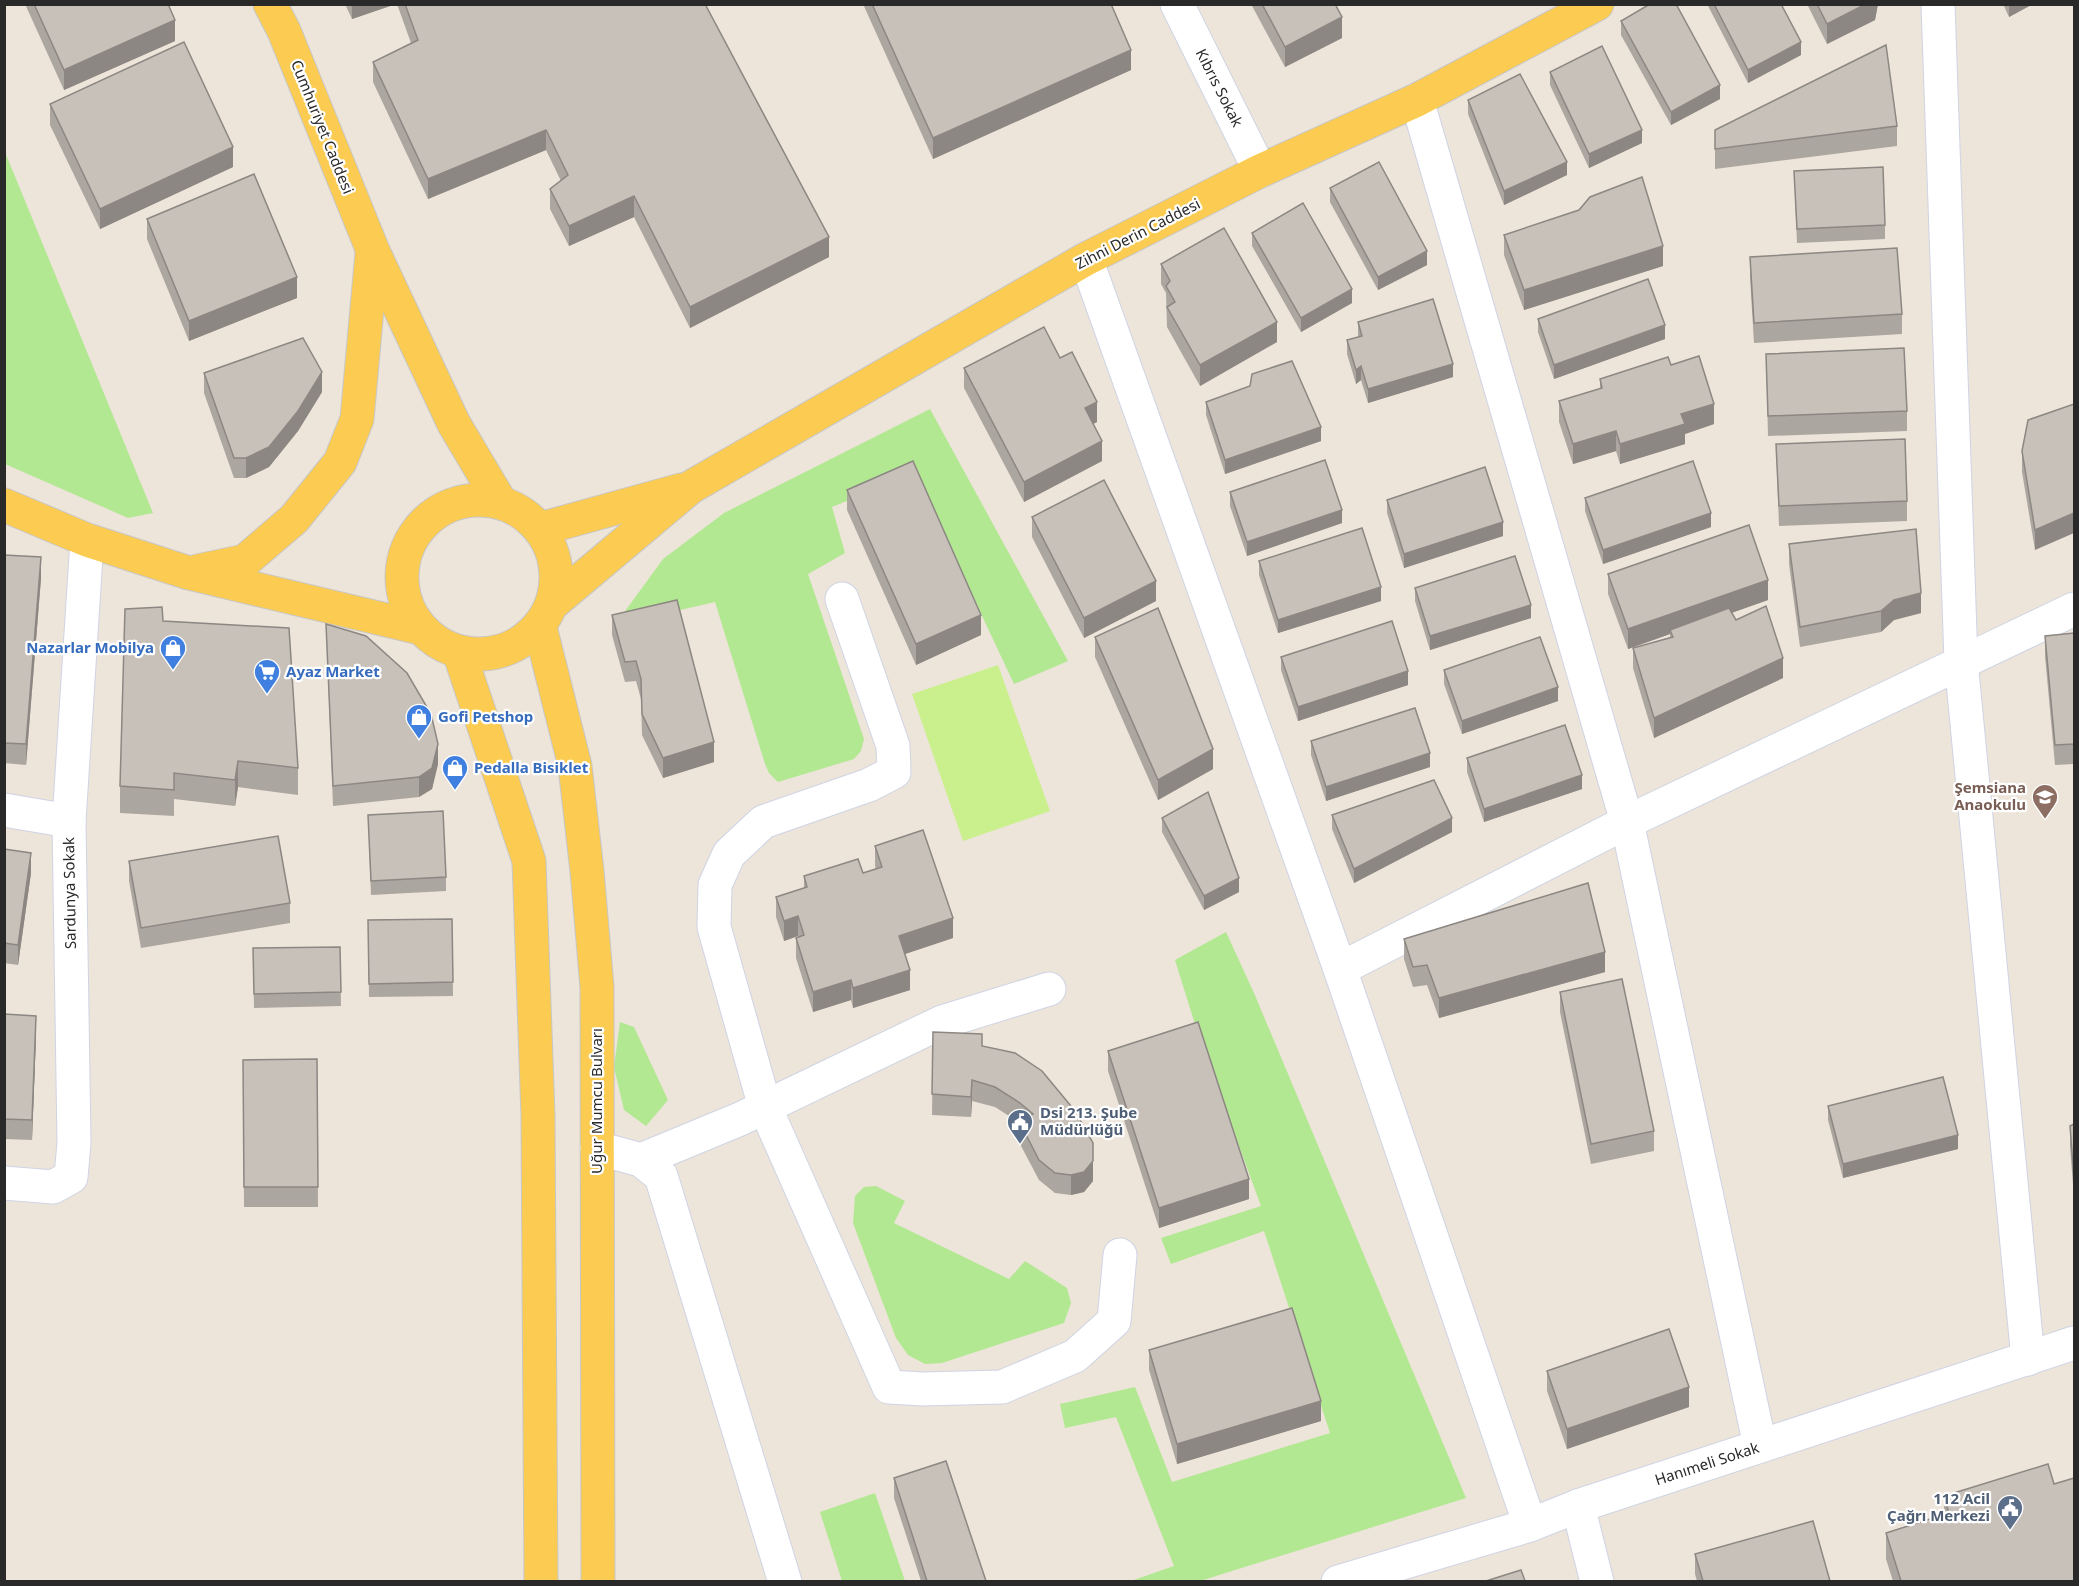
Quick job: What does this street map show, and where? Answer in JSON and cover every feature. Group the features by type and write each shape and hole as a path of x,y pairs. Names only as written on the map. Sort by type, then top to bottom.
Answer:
{"main road":[{"name":"Cumhuriyet Caddesi","path":"270,4 284,32 373,251 454,424 501,503"},
{"name":"Zihni Derin Caddesi","path":"691,487 1086,259 1260,171 1417,100 1597,4"},
{"path":"189,573 245,561 294,519 340,462 357,419 373,251"},
{"path":"540,529 691,487"},
{"path":"546,615 557,578 553,552 540,529 522,513 501,503 476,500 452,505 430,517 413,535 404,558 402,583 407,607 420,628 438,643 459,652 481,655 503,651 523,641 546,615 691,487"},
{"path":"4,505 87,540 189,573 420,628"},
{"name":"Uğur Mumcu Bulvarı","path":"546,615 575,766 597,987 598,1581"},
{"path":"459,652 529,861 538,1116 541,1581"}],"street":[{"name":"Kıbrıs Sokak","path":"1177,4 1260,171"},
{"path":"1938,4 1961,661 2028,1359"},
{"path":"1417,100 1627,822 1760,1446"},
{"path":"1086,259 1340,969 1530,1525"},
{"name":"Sardunya Sokak","path":"4,1183 53,1187 71,1177 74,1143 69,820 87,540"},
{"path":"842,599 893,746 894,772 869,785 763,822 729,854 715,885 714,927 765,1107 889,1387 924,1389 1002,1387 1075,1356 1114,1321 1120,1255"},
{"path":"1340,969 1627,822 2074,609"},
{"path":"4,810 69,820"},
{"path":"641,1160 765,1107 942,1022 1049,989"},
{"path":"597,1148 641,1160 661,1176 785,1581"},
{"name":"Hanımeli Sokak","path":"1338,1581 1530,1525 1578,1506 2074,1343"},
{"path":"1578,1506 1597,1581"}],"green space":[{"path":"5,152 153,513 128,518 5,464"},
{"path":"930,409 1068,661 1014,684 915,473 832,507 845,553 808,574 864,739 861,751 854,759 778,782 769,773 765,764 715,602 615,625 663,559 724,513"},
{"path":"998,665 1050,811 963,841 912,694"},
{"path":"1226,932 1254,993 1466,1498 1200,1581 1131,1581 1174,1566 1116,1417 1065,1428 1060,1404 1135,1387 1172,1482 1330,1433 1264,1231 1171,1264 1161,1238 1261,1206 1198,1034 1175,960"},
{"path":"620,1022 634,1027 668,1100 646,1126 624,1110 614,1067"},
{"path":"876,1186 905,1201 894,1223 1009,1279 1025,1261 1067,1288 1071,1303 1064,1323 942,1363 925,1364 908,1355 896,1338 853,1223 855,1196 864,1187"},
{"path":"875,1493 905,1581 842,1581 820,1512"}],"building":[{"path":"34,4 168,4 175,20 64,70"},
{"path":"405,4 705,4 829,237 690,307 634,196 569,226 550,189 568,175 546,130 428,179 373,62 418,40"},
{"path":"872,4 1111,4 1131,50 933,138"},
{"path":"1262,4 1335,4 1342,17 1285,47"},
{"path":"1650,4 1676,4 1720,85 1671,112 1621,21"},
{"path":"1714,4 1781,4 1801,42 1748,70"},
{"path":"1817,4 1866,4 1827,24"},
{"path":"184,42 233,147 100,209 50,104"},
{"path":"1886,45 1897,126 1715,149 1715,130"},
{"path":"1602,46 1642,130 1589,154 1550,72"},
{"path":"1520,74 1567,162 1504,191 1468,100"},
{"path":"1379,162 1427,251 1378,277 1330,188"},
{"path":"1883,167 1885,225 1797,229 1794,171"},
{"path":"254,174 297,277 189,321 147,219"},
{"path":"1642,177 1663,246 1524,290 1504,235 1579,210 1590,197"},
{"path":"1303,203 1352,289 1301,318 1252,233"},
{"path":"1224,228 1277,322 1200,365 1167,307 1175,302 1166,286 1170,281 1161,264"},
{"path":"1897,248 1902,314 1754,323 1750,257"},
{"path":"1648,279 1665,325 1554,365 1538,319"},
{"path":"1433,299 1453,364 1368,389 1361,366 1356,370 1347,340 1362,336 1358,322"},
{"path":"1044,327 1060,358 1072,352 1097,402 1085,408 1102,441 1024,482 964,368"},
{"path":"303,338 322,372 298,411 269,447 246,458 234,458 204,373"},
{"path":"1904,348 1907,411 1768,416 1766,354"},
{"path":"1699,356 1714,404 1681,414 1685,424 1620,444 1616,431 1573,444 1559,401 1602,388 1600,379 1668,357 1671,365"},
{"path":"1292,361 1321,427 1225,460 1206,402 1250,386 1252,374"},
{"path":"2074,404 2074,513 2035,530 2022,451 2028,420"},
{"path":"1905,439 1907,501 1779,506 1776,444"},
{"path":"1325,460 1342,510 1247,542 1230,492"},
{"path":"913,461 981,615 916,644 847,490"},
{"path":"1693,461 1711,513 1603,550 1585,498"},
{"path":"1485,467 1503,522 1404,554 1387,500"},
{"path":"1104,480 1156,581 1084,618 1032,517"},
{"path":"1749,525 1768,580 1628,629 1608,574"},
{"path":"1362,528 1381,587 1278,620 1259,561"},
{"path":"1916,529 1921,593 1894,600 1881,611 1800,627 1789,544"},
{"path":"4,555 41,557 26,744 4,743"},
{"path":"1515,556 1531,605 1430,636 1415,588"},
{"path":"677,600 714,742 663,758 642,714 641,679 636,661 625,662 612,615"},
{"path":"1766,606 1783,658 1654,718 1633,648 1673,637 1670,630 1729,608 1736,620"},
{"path":"162,607 163,621 289,628 298,768 238,761 235,780 174,773 174,790 120,786 125,609"},
{"path":"1158,608 1213,749 1158,780 1095,637"},
{"path":"1392,621 1408,671 1298,707 1281,657"},
{"path":"326,624 366,636 407,673 431,714 438,744 432,768 419,777 333,786"},
{"path":"2074,633 2074,744 2055,745 2045,636"},
{"path":"1540,637 1558,687 1462,721 1444,670"},
{"path":"1415,708 1430,753 1326,787 1311,741"},
{"path":"1565,725 1582,775 1484,809 1467,758"},
{"path":"1434,780 1452,818 1354,869 1332,815"},
{"path":"1208,792 1239,878 1204,896 1162,818"},
{"path":"443,811 446,877 371,881 368,815"},
{"path":"923,830 953,918 899,936 910,970 853,988 851,980 813,992 796,938 804,935 798,916 784,921 776,897 807,887 804,876 858,859 863,873 882,867 875,846"},
{"path":"278,836 290,903 141,928 129,861"},
{"path":"4,849 31,853 18,945 4,943"},
{"path":"1588,883 1605,952 1439,998 1427,965 1413,967 1404,939"},
{"path":"452,919 453,982 369,984 368,920"},
{"path":"340,947 341,992 254,994 253,948"},
{"path":"1622,979 1654,1131 1591,1144 1560,992"},
{"path":"4,1014 36,1016 32,1120 4,1119"},
{"path":"1198,1022 1249,1179 1159,1208 1108,1051"},
{"path":"933,1032 982,1034 982,1046 1015,1053 1042,1071 1075,1111 1093,1143 1093,1161 1084,1172 1071,1175 1055,1173 1039,1160 1020,1123 1033,1114 995,1087 972,1080 971,1097 932,1094"},
{"path":"317,1059 318,1187 244,1187 243,1060"},
{"path":"1943,1077 1958,1135 1843,1164 1828,1106"},
{"path":"2074,1124 2074,1178 2070,1126"},
{"path":"1292,1308 1321,1401 1177,1444 1149,1350"},
{"path":"1669,1329 1689,1387 1567,1429 1547,1371"},
{"path":"946,1461 986,1581 927,1581 894,1478"},
{"name":"112 Acil Çağrı Merkezi","path":"2048,1464 2054,1484 2074,1478 2074,1581 1901,1581 1886,1533 1949,1513 1944,1496"},
{"path":"1813,1521 1830,1581 1703,1581 1695,1554"},
{"path":"1521,1570 1525,1581 1486,1581"}],"place":[{"name":"Nazarlar Mobilya","path":"173,671"},
{"name":"Ayaz Market","path":"267,695"},
{"name":"Gofi Petshop","path":"419,740"},
{"name":"Pedalla Bisiklet","path":"455,791"},
{"name":"Şemsiana Anaokulu","path":"2045,820"},
{"name":"Dsi 213. Şube Müdürlüğü","path":"1020,1145"},
{"name":"112 Acil Çağrı Merkezi","path":"2010,1531"}]}
